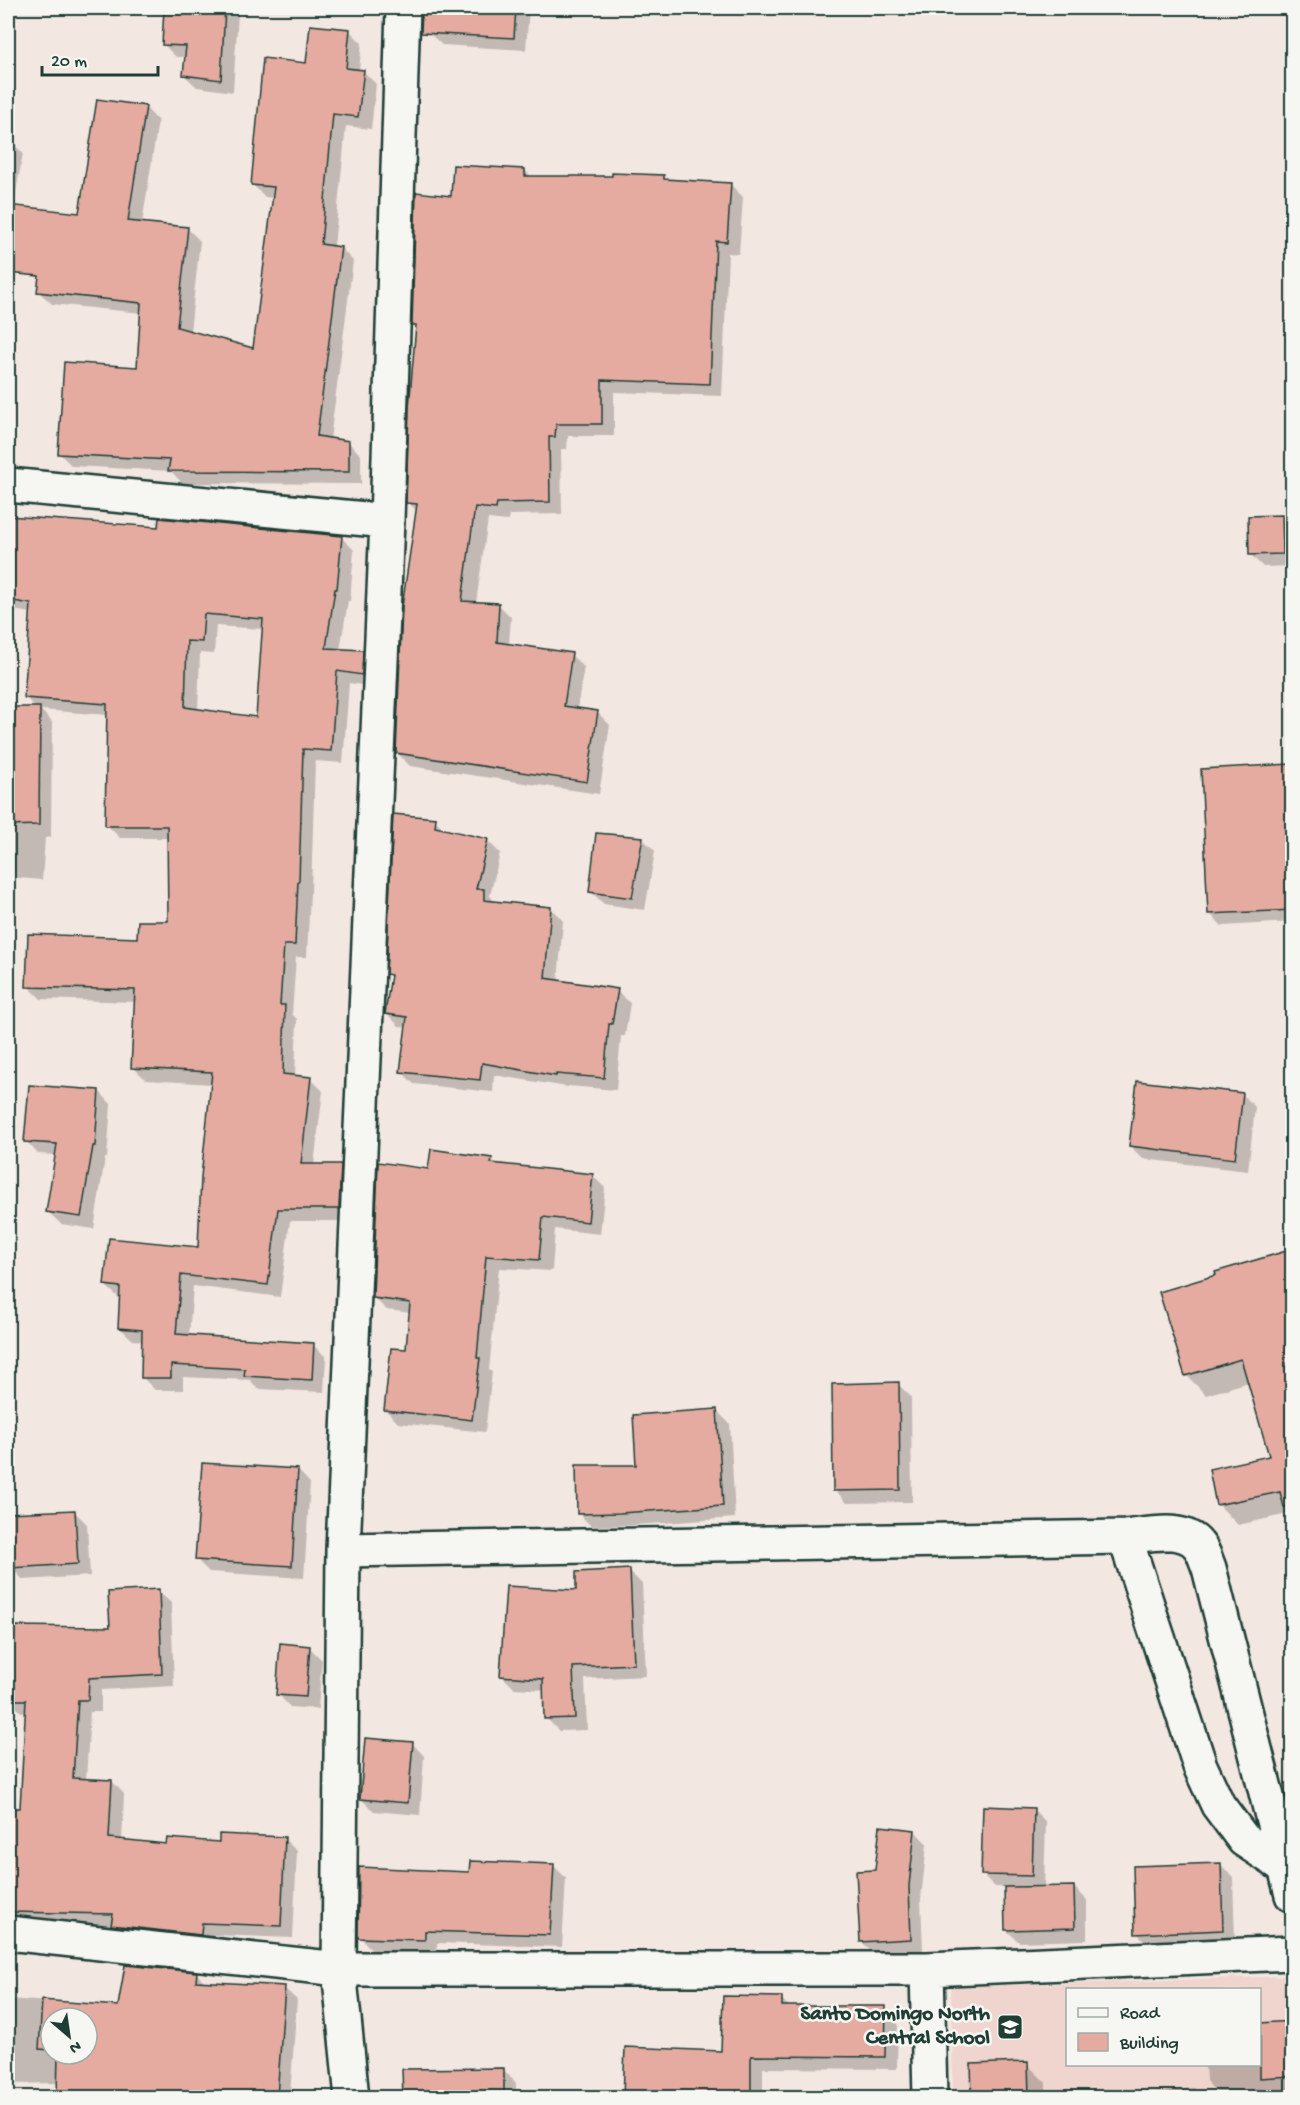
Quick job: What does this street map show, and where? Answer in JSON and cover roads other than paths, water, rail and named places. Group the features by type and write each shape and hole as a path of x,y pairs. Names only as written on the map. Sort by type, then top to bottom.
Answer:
{"street":[{"path":"352,2097 339,1969 343,1550 387,521 403,8"},
{"path":"8,485 387,521"},
{"path":"343,1550 1125,1537 1170,1533 1189,1537 1199,1546 1209,1568 1289,1881"},
{"path":"1125,1537 1200,1766 1218,1805 1244,1840 1289,1881"},
{"path":"8,1933 339,1969 927,1969 1293,1953"},
{"path":"927,1969 930,2097"}],"place":[{"name":"Santo Domingo North Central School","path":"1010,2027"}]}
